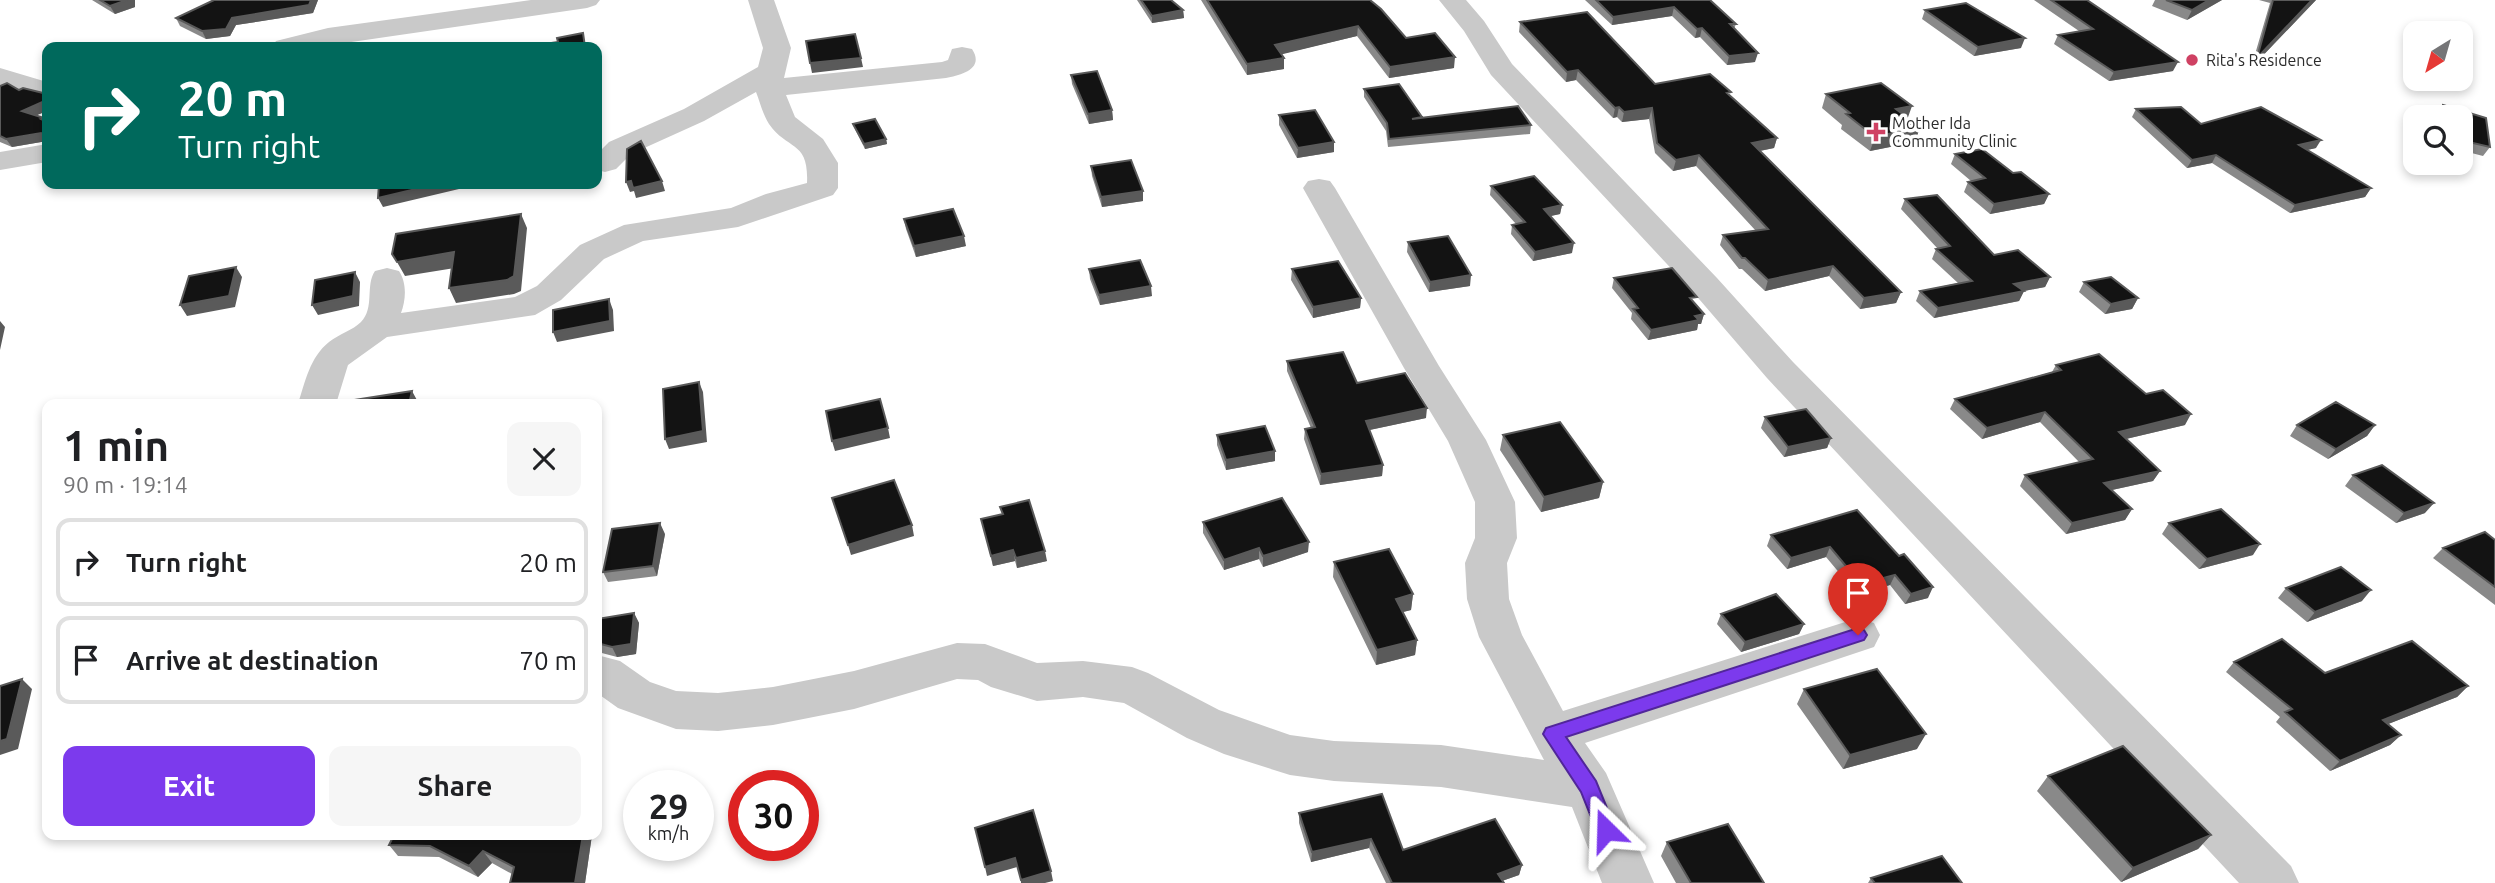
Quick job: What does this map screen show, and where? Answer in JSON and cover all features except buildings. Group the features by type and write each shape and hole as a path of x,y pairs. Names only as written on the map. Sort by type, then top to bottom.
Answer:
{"street":[{"path":"305,42 328,36 587,0"},
{"path":"319,399 331,361 342,350 378,327 523,307 549,293 592,252 635,232 738,217 777,201 822,188 823,163 812,145 782,121 768,79 777,48 761,0"},
{"path":"1452,0 1475,27 1501,69 1780,370 2273,883"},
{"path":"605,163 620,149 768,79 796,87 946,70 961,65 962,55"},
{"path":"0,76 42,89"},
{"path":"1319,188 1422,368 1467,440 1495,502 1496,538 1486,563 1488,599 1501,637 1552,734 1589,788 1628,883"},
{"path":"378,327 387,303 387,278"},
{"path":"1552,734 1858,635"},
{"path":"602,674 634,695 676,710 718,712 774,706 854,690 957,662 985,662 1007,674 1037,682 1083,679 1132,686 1216,729 1290,755 1334,761 1441,766 1589,788"}],"place":[{"name":"Rita's Residence","path":"2192,60"},
{"name":"Mother Ida Community Clinic","path":"1876,132"}],"route":[{"path":"1606,830 1589,788 1552,734 1858,635"}]}
